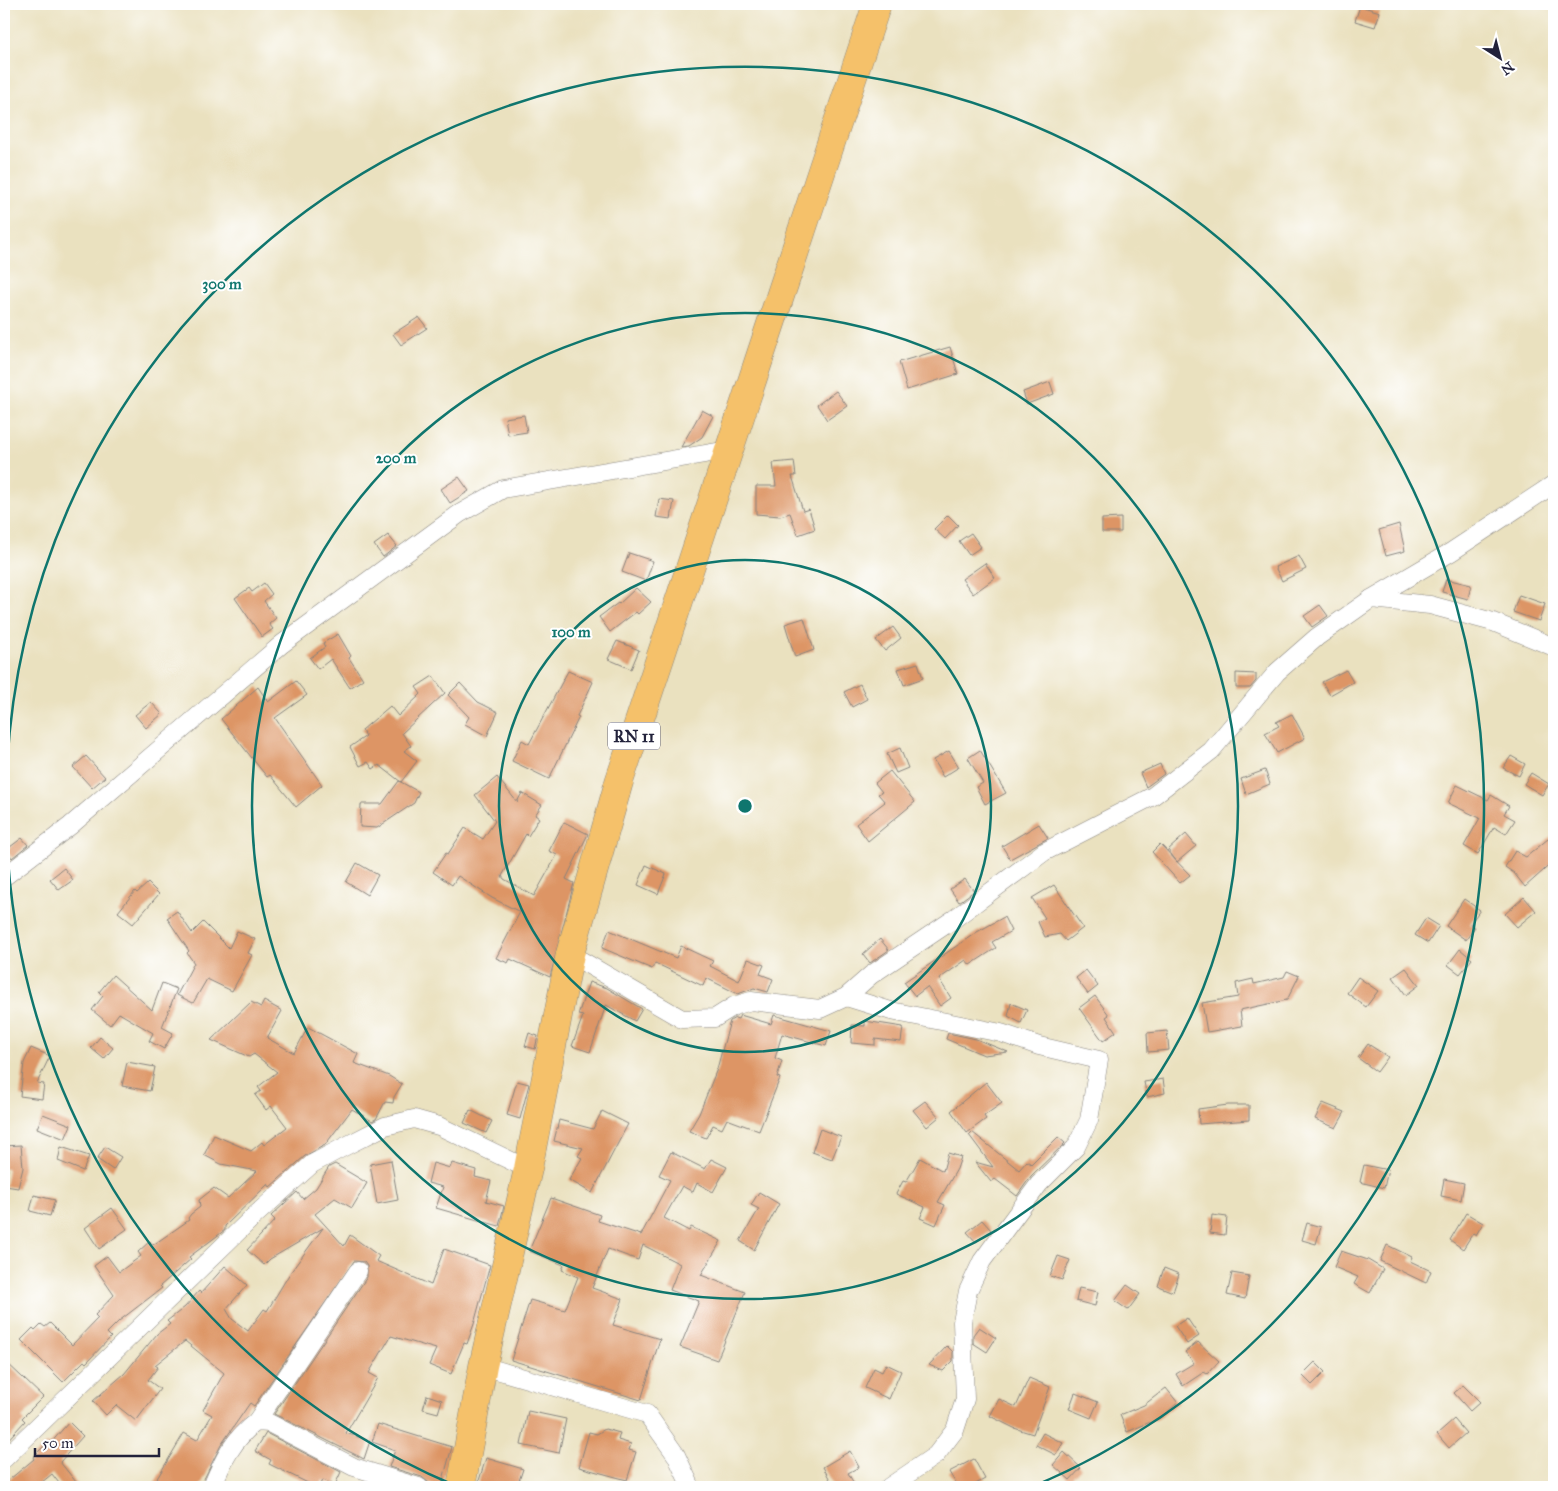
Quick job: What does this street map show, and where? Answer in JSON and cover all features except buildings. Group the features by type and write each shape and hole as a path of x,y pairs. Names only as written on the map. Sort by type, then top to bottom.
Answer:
{"main road":[{"name":"RN 11","path":"461,1487 483,1366 528,1169 570,954 619,782 877,4"}],"street":[{"path":"4,877 70,826 282,644 459,514 504,489 728,450"},
{"path":"570,954 682,1019 715,1018 734,1006 751,1001 820,1009 846,997 871,975 954,919 1044,852 1152,796 1211,751 1277,672 1317,636 1371,599 1451,552 1554,484"},
{"path":"1371,599 1430,605 1493,622 1554,647"},
{"path":"846,997 891,1011 1001,1033 1040,1046 1099,1060 1089,1120 1076,1147 1039,1184 982,1261 968,1291 962,1322 965,1399 955,1430 936,1455 889,1487"},
{"path":"4,1460 251,1219 319,1160 385,1126 414,1119 440,1126 528,1169"},
{"path":"212,1487 222,1463 244,1431 256,1422 358,1271"},
{"path":"483,1366 647,1414 676,1455 690,1487"},
{"path":"256,1422 269,1423 354,1467 420,1487"}]}
